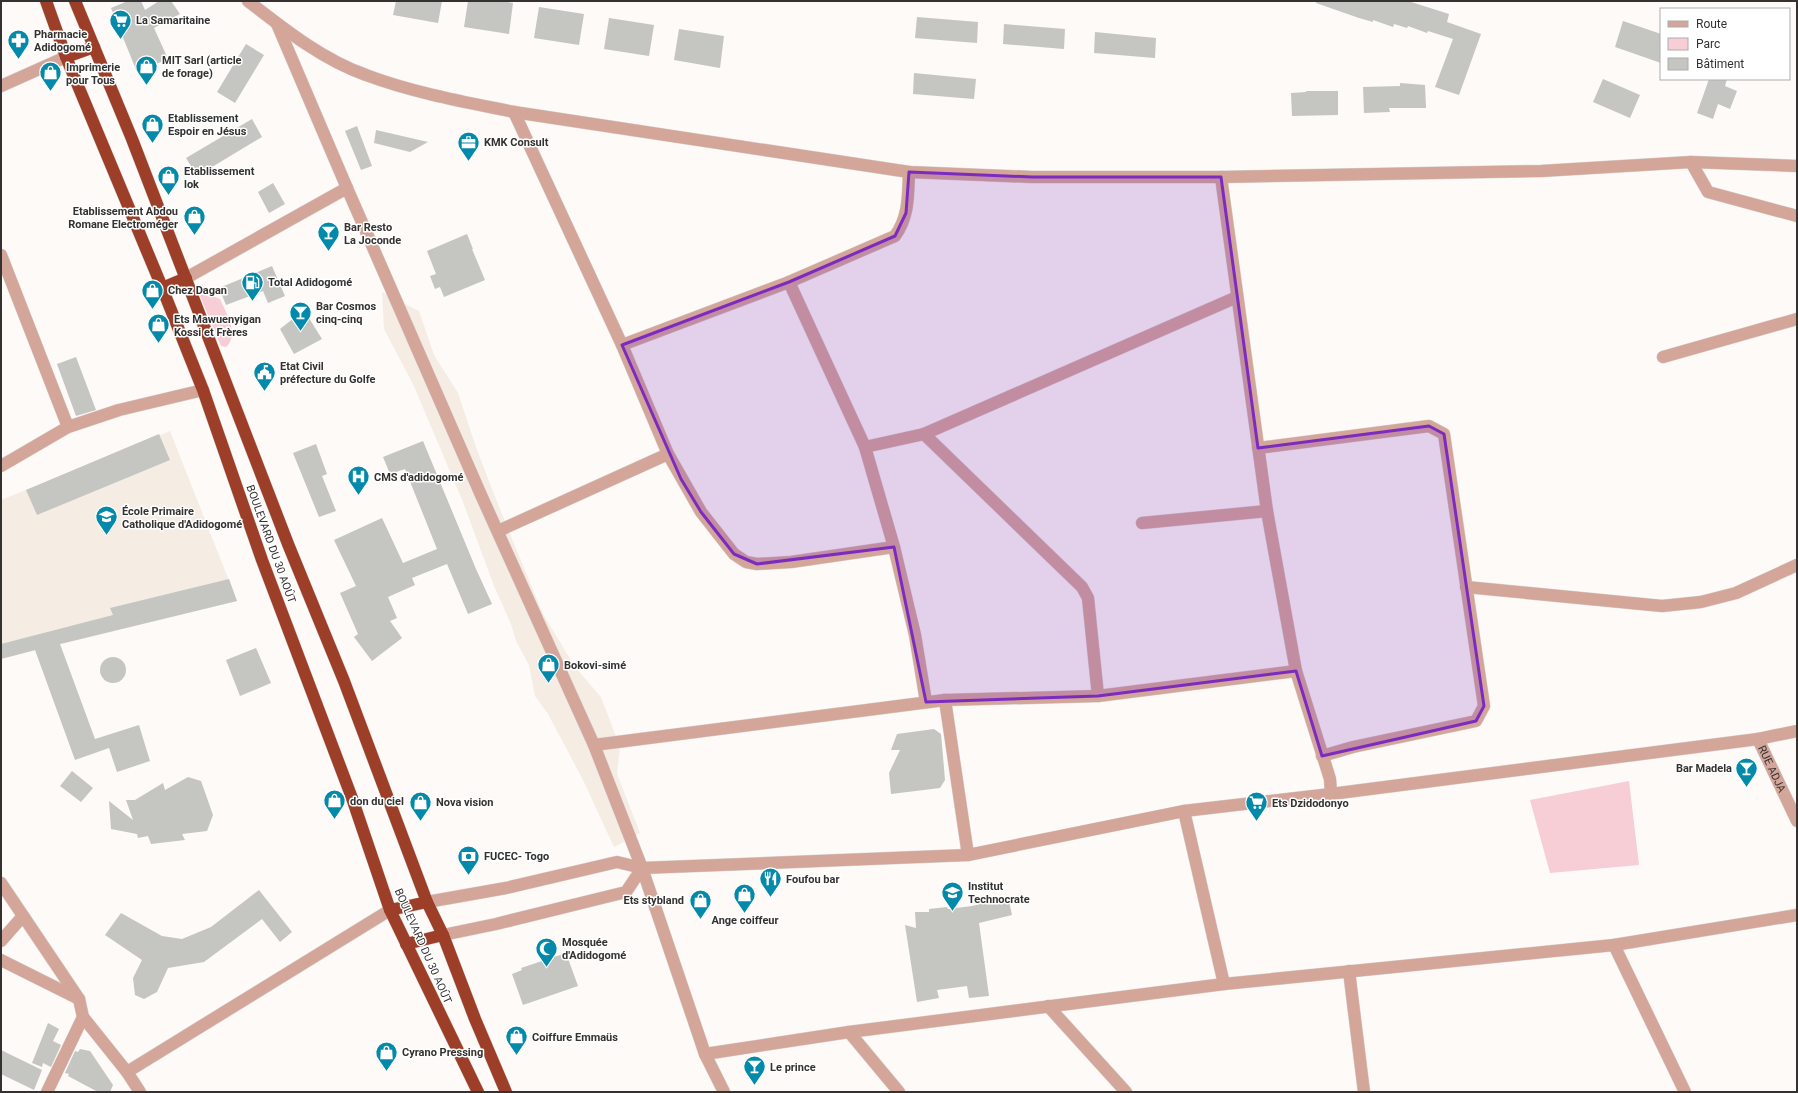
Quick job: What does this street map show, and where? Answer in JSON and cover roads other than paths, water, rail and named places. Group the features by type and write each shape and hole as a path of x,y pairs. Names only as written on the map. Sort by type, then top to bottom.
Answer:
{"highway":[{"name":"BOULEVARD DU 30 AOÛT","path":"46,1 66,57 203,390 262,560 352,798 390,910 478,1092"},
{"name":"BOULEVARD DU 30 AOÛT","path":"75,1 186,278 288,544 344,681 427,902 443,935 475,1019 506,1092"},
{"path":"66,57 94,47"},
{"path":"162,288 186,278"},
{"path":"390,910 427,902"},
{"path":"406,944 443,935"}],"street":[{"path":"248,1 277,24 329,58 366,75 464,102 514,112 909,172 1032,177 1221,177 1541,171 1691,162 1797,166"},
{"path":"277,24 481,495 594,746 642,868 706,1054 724,1092"},
{"path":"1,86 66,57"},
{"path":"514,112 622,345 668,454 701,512 734,554 746,562 757,564 791,562 894,547"},
{"path":"1691,162 1708,192 1797,216"},
{"path":"622,345 789,282 895,236 902,226 906,213 909,172"},
{"path":"1221,177 1267,511 1296,671 1330,779 1331,794"},
{"path":"186,278 347,188"},
{"path":"1,255 5,276 68,428"},
{"path":"789,282 865,447 894,547 915,635 926,702"},
{"path":"865,447 924,434 1237,297"},
{"path":"1663,356 1797,319"},
{"path":"1,466 68,428 119,410 203,390"},
{"path":"1258,448 1429,426 1444,434 1484,706 1476,721 1353,747 1322,756"},
{"path":"924,434 1086,593 1088,598 1098,696"},
{"path":"498,531 668,454"},
{"path":"1142,523 1267,511"},
{"path":"1466,587 1662,606 1700,602 1736,593 1797,565"},
{"path":"594,746 926,702 945,700 1098,696 1296,671"},
{"path":"945,700 968,855"},
{"path":"427,902 496,891 617,862 642,868 968,855 1184,811 1331,794 1758,739 1797,731"},
{"name":"RUE ADJA","path":"1758,739 1797,821"},
{"path":"1184,811 1224,984"},
{"path":"443,935 496,924 626,892 642,868"},
{"path":"1,883 80,999 83,1017 127,1072 140,1092"},
{"path":"127,1072 390,910"},
{"path":"706,1054 850,1032 1224,984 1614,945 1797,915"},
{"path":"1,941 23,916"},
{"path":"1614,945 1685,1092"},
{"path":"1,960 80,999"},
{"path":"1348,971 1364,1092"},
{"path":"1048,1006 1126,1092"},
{"path":"47,1092 83,1017"},
{"path":"850,1032 899,1092"}],"place":[{"name":"La Samaritaine","path":"120,40"},
{"name":"Pharmacie Adidogomé","path":"18,60"},
{"name":"MIT Sarl (article de forage)","path":"146,86"},
{"name":"Imprimerie pour Tous","path":"51,92"},
{"name":"Etablissement Espoir en Jésus","path":"152,144"},
{"name":"KMK Consult","path":"468,162"},
{"name":"Etablissement lok","path":"168,196"},
{"name":"Etablissement Abdou Romane Electroméger","path":"194,236"},
{"name":"Bar Resto La Joconde","path":"328,252"},
{"name":"Total Adidogomé","path":"252,302"},
{"name":"Chez Dagan","path":"152,310"},
{"name":"Bar Cosmos cinq-cinq","path":"300,332"},
{"name":"Ets Mawuenyigan Kossi et Frères","path":"158,344"},
{"name":"Etat Civil préfecture du Golfe","path":"265,392"},
{"name":"CMS d'adidogomé","path":"358,496"},
{"name":"École Primaire Catholique d'Adidogomé","path":"107,536"},
{"name":"Bokovi-simé","path":"549,684"},
{"name":"Bar Madela","path":"1747,788"},
{"name":"don du ciel","path":"334,820"},
{"name":"Nova vision","path":"421,822"},
{"name":"Ets Dzidodonyo","path":"1256,822"},
{"name":"FUCEC- Togo","path":"469,876"},
{"name":"Foufou bar","path":"771,898"},
{"name":"Institut Technocrate","path":"953,912"},
{"name":"Ange coiffeur","path":"745,914"},
{"name":"Ets stybland","path":"700,920"},
{"name":"Mosquée d'Adidogomé","path":"546,968"},
{"name":"Coiffure Emmaüs","path":"516,1056"},
{"name":"Cyrano Pressing","path":"386,1072"},
{"name":"Le prince","path":"755,1086"}]}
